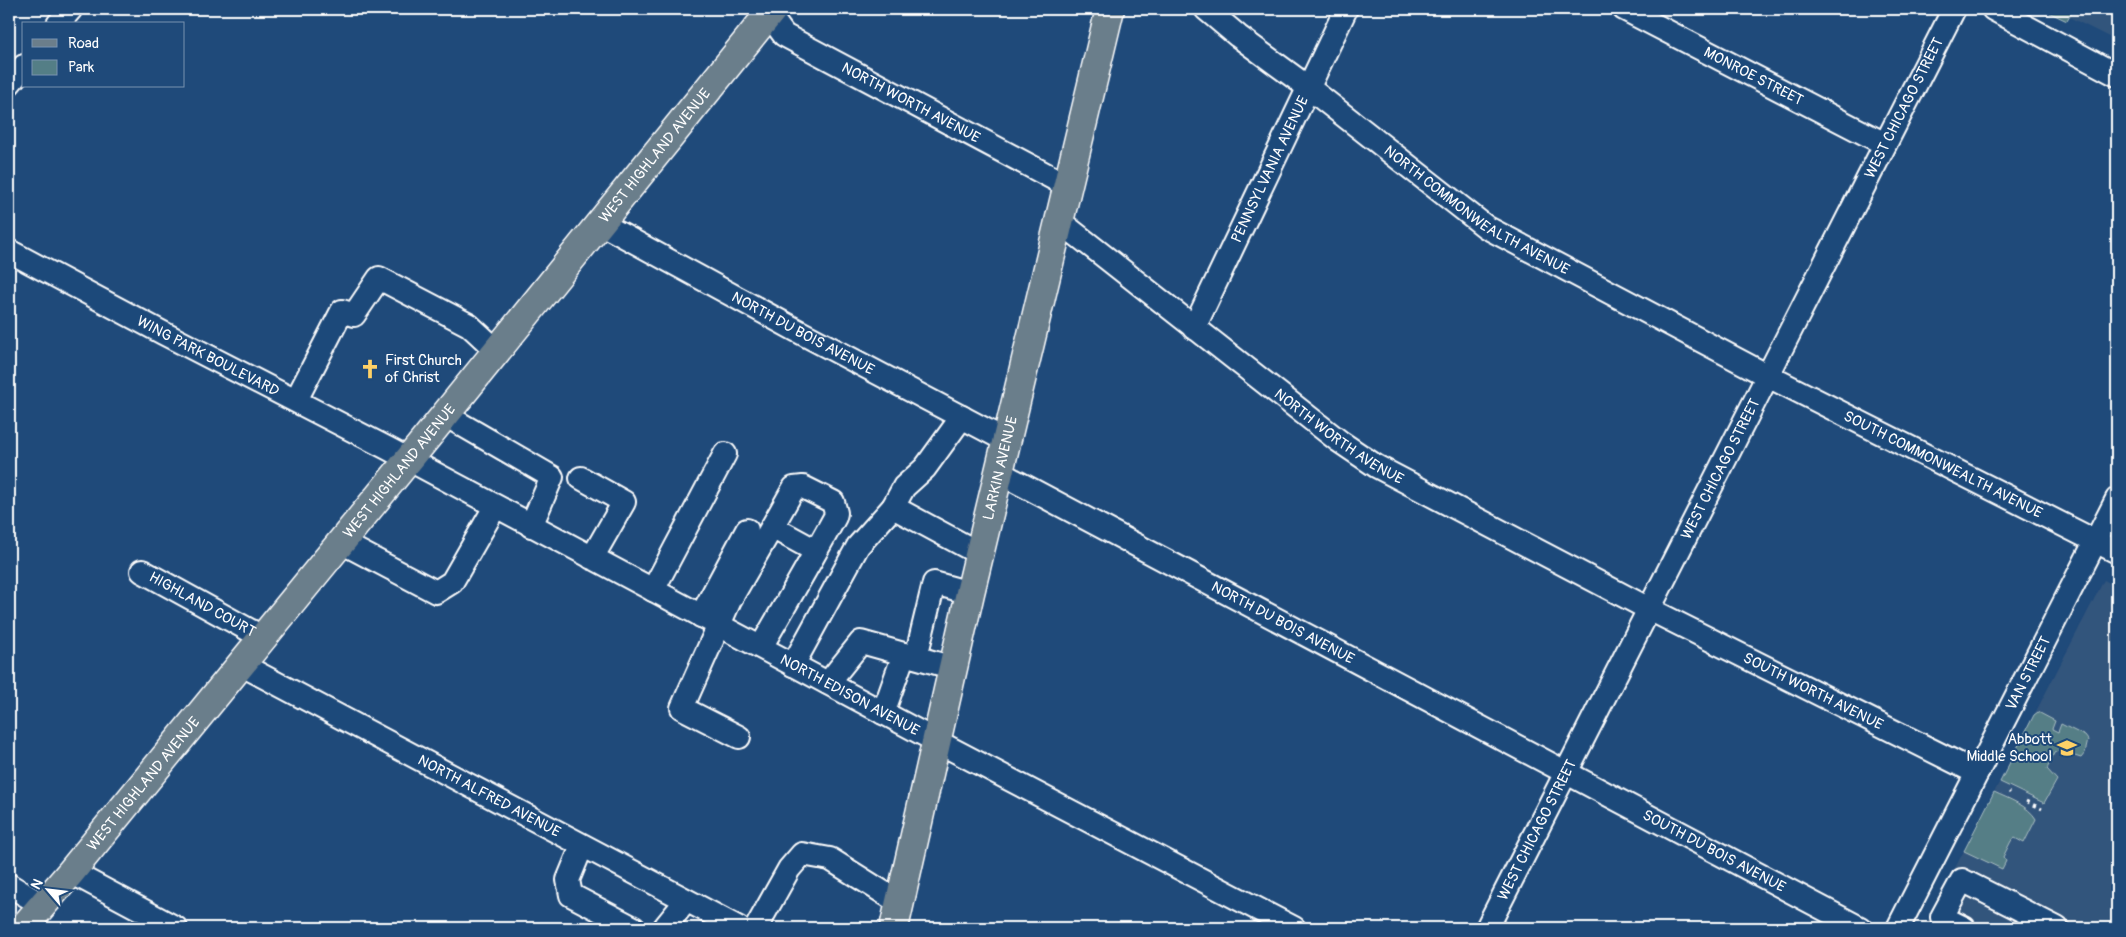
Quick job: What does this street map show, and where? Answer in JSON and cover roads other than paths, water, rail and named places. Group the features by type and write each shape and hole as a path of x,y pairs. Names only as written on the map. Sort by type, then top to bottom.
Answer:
{"main road":[{"name":"LARKIN AVENUE","path":"897,916 938,742 970,593 1008,441 1066,185 1110,9"},
{"name":"WEST HIGHLAND AVENUE","path":"22,928 71,872 445,415 769,10"}],"street":[{"path":"60,22 70,9"},
{"name":"NORTH COMMONWEALTH AVENUE","path":"1206,9 1238,36 1309,88 1486,227 1768,376"},
{"name":"PENNSYLVANIA AVENUE","path":"1194,328 1346,9"},
{"name":"MONROE STREET","path":"1624,9 1885,144"},
{"name":"WEST CHICAGO STREET","path":"1488,928 1954,9"},
{"path":"1993,9 2117,74"},
{"name":"NORTH WORTH AVENUE","path":"769,10 784,35 1066,185"},
{"path":"9,84 22,68"},
{"name":"NORTH WORTH AVENUE","path":"1058,220 1339,441 1376,466 1649,609"},
{"name":"NORTH DU BOIS AVENUE","path":"600,223 796,330 1008,441"},
{"name":"WING PARK BOULEVARD","path":"9,251 163,333 408,459"},
{"path":"296,400 342,311 354,315 378,278 469,325 497,351"},
{"name":"SOUTH COMMONWEALTH AVENUE","path":"1768,376 2117,552"},
{"path":"445,415 552,477 531,526"},
{"path":"794,665 858,546 893,507 904,487 920,475 962,417"},
{"path":"652,590 725,454"},
{"name":"NORTH EDISON AVENUE","path":"408,459 828,684 1294,928"},
{"name":"NORTH DU BOIS AVENUE","path":"1000,474 1566,773"},
{"path":"581,478 624,502 592,558"},
{"path":"710,621 744,573 794,488 802,487 832,502 836,513 835,517 761,647"},
{"name":"VAN STREET","path":"1898,928 2117,499"},
{"path":"341,542 436,592 452,582 495,506"},
{"path":"893,507 980,554"},
{"path":"772,527 816,551"},
{"path":"739,737 682,708 710,621 747,530"},
{"name":"HIGHLAND COURT","path":"142,571 262,637"},
{"path":"883,713 910,655 934,583 970,593"},
{"name":"SOUTH WORTH AVENUE","path":"1649,609 1977,773"},
{"path":"828,684 861,642 954,668"},
{"name":"NORTH ALFRED AVENUE","path":"240,664 739,928"},
{"name":"SOUTH DU BOIS AVENUE","path":"1566,773 1860,928"},
{"path":"582,846 568,880 571,895 634,928"},
{"path":"756,928 788,869 802,854 830,859 897,916"},
{"path":"71,872 176,928"},
{"path":"1964,928 1942,917 1962,880 2057,928"},
{"path":"9,885 42,905"},
{"path":"664,928 686,900"}],"place":[{"name":"First Church of Christ","path":"370,369"},
{"name":"Abbott Middle School","path":"2067,748"}]}
